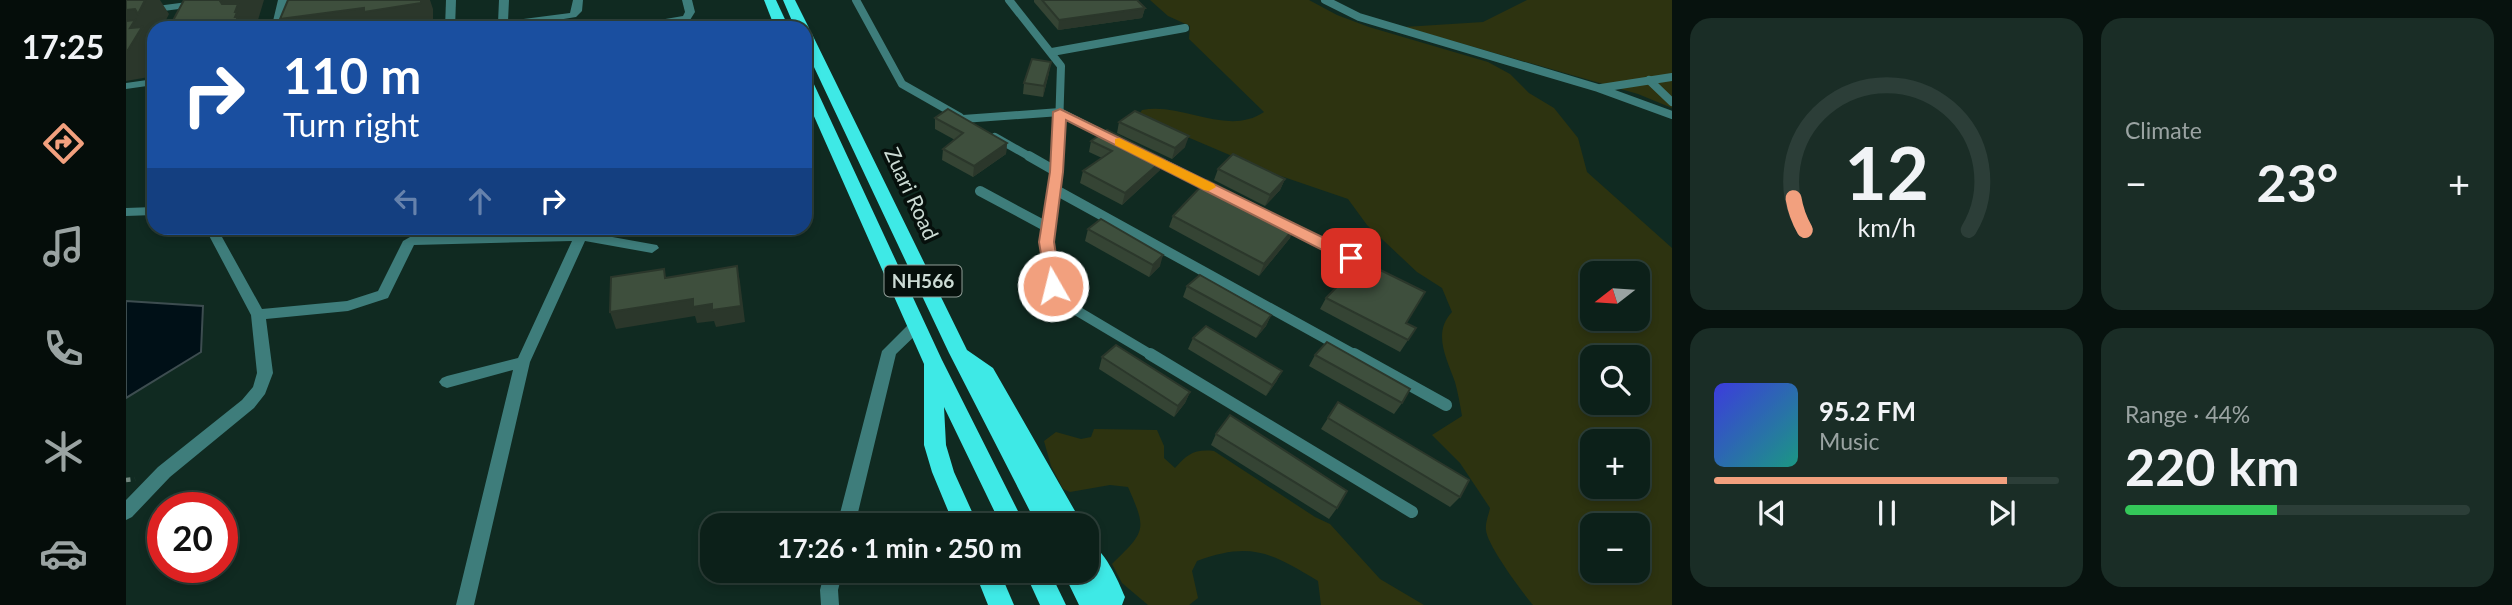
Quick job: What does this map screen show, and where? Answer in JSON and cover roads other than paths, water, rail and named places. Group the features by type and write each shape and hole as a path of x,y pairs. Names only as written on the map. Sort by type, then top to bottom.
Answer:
{"highway":[{"path":"770,0 779,21"},
{"path":"789,0 799,21"},
{"name":"Zuari Road","path":"812,48 959,353 1043,513"},
{"name":"NH566","path":"812,107 1007,513"},
{"path":"959,353 986,374 1064,513"},
{"path":"932,360 935,446 961,513"},
{"path":"1099,582 1108,603"},
{"path":"992,583 1001,605"},
{"path":"1042,583 1053,605"},
{"path":"1087,583 1108,603"}],"street":[{"path":"126,13 224,0"},
{"path":"278,21 283,0"},
{"path":"450,21 452,0"},
{"path":"502,21 504,0"},
{"path":"534,21 573,15 577,11 578,0"},
{"path":"670,21 687,18 690,12 687,0"},
{"path":"187,16 191,4"},
{"path":"296,21 304,19"},
{"path":"126,45 147,42"},
{"path":"126,86 147,83"},
{"path":"126,212 147,211"},
{"path":"126,512 164,472 248,404 260,390 265,373 258,315 215,235"},
{"path":"258,315 348,306 383,294 410,241 526,235"},
{"path":"466,605 523,362 583,235"},
{"path":"597,235 652,248"},
{"path":"849,513 889,351 916,326"},
{"path":"447,382 523,362"},
{"path":"830,605 831,583"}],"lane":[{"path":"856,0 902,84 975,125"},
{"path":"1011,0 1061,66 1057,172 1046,242 1053,286 1074,309 1412,512"},
{"path":"1325,0 1359,18 1598,88 1672,115"},
{"path":"1052,52 1185,28"},
{"path":"1598,88 1672,77"},
{"path":"1649,80 1672,102"},
{"path":"963,119 1060,112 1121,143"},
{"path":"987,132 1057,172"},
{"path":"1145,155 1230,197"},
{"path":"1054,189 1446,405"},
{"path":"979,191 1049,228"},
{"path":"1279,222 1388,276"}]}
